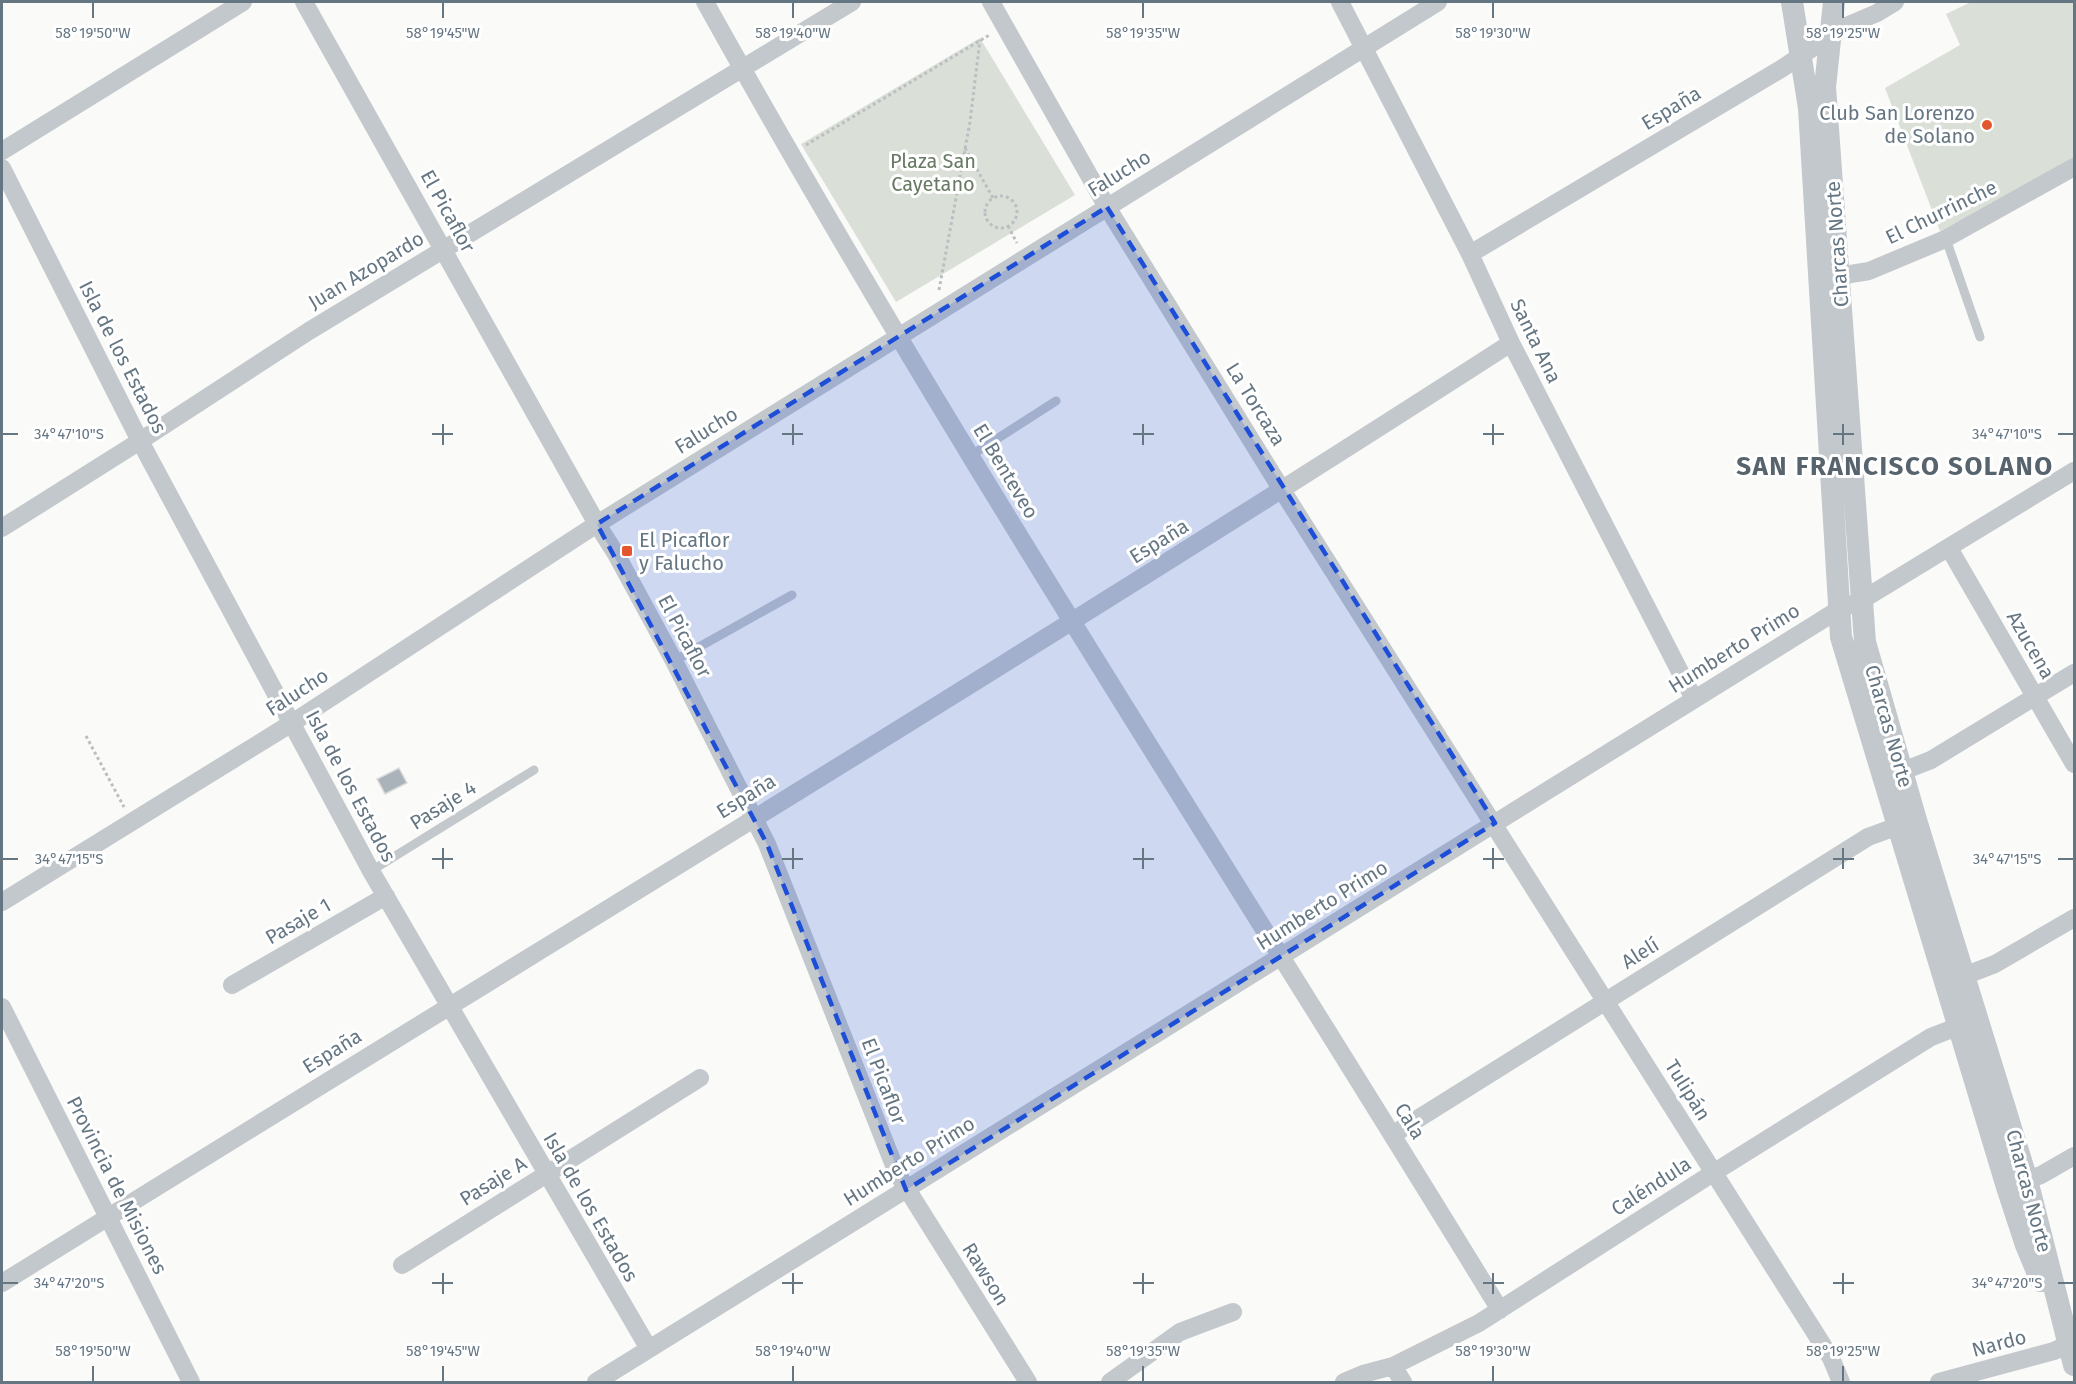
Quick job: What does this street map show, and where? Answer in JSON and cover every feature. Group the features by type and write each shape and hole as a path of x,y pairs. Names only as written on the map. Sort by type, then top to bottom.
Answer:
{"street":[{"path":"2,151 243,2"},
{"name":"El Picaflor","path":"304,2 616,554 754,817 767,844 890,1158 906,1190"},
{"name":"El Benteveo","path":"705,2 898,337 1071,623 1280,957"},
{"name":"Juan Azopardo","path":"2,528 309,331 852,2"},
{"name":"La Torcaza","path":"991,2 1107,207 1282,490 1494,823"},
{"name":"Santa Ana","path":"1340,2 1470,254 1511,343 1694,699"},
{"name":"Falucho","path":"2,902 292,723 597,524 1438,2"},
{"name":"Charcas Norte","path":"1792,2 1806,82 1830,277 1865,642 1892,775"},
{"name":"Charcas Norte","path":"1834,2 1825,87 1838,610 1844,650 1892,775 1957,1027 2017,1184"},
{"name":"España","path":"1470,254 1800,56 1844,27 1877,13 1895,2"},
{"name":"El Churrinche","path":"1830,277 1869,271 1946,239 2074,167"},
{"name":"Isla de los Estados","path":"2,168 140,441 371,871 649,1349"},
{"name":"España","path":"2,1283 1071,623 1511,343"},
{"name":"Humberto Primo","path":"596,1383 1838,610 1862,600 2074,471"},
{"name":"Azucena","path":"1949,548 2074,764"},
{"path":"1892,775 1931,760 2074,673"},
{"name":"Tulipán","path":"1494,823 1831,1358 1841,1383"},
{"name":"Charcas Norte","path":"1906,823 1966,976 1981,1026 2017,1184 2026,1245 2072,1354"},
{"name":"Alelí","path":"1392,1135 1868,837 1906,823"},
{"name":"Pasaje 1","path":"232,985 386,896"},
{"path":"1944,983 1995,964 2074,918"},
{"name":"Cala","path":"1280,957 1500,1310"},
{"name":"Provincia de Misiones","path":"2,1007 191,1383"},
{"name":"Caléndula","path":"1344,1383 1363,1374 1393,1366 1454,1337 1500,1310 1931,1037 1957,1027 1981,1026"},
{"name":"Pasaje A","path":"402,1265 700,1078"},
{"path":"2017,1184 2041,1175 2074,1156"},
{"name":"Rawson","path":"906,1190 1028,1383"},
{"path":"1110,1383 1180,1332 1233,1312"},
{"name":"Nardo","path":"1939,1383 2055,1351 2072,1354"},
{"path":"1393,1366 1402,1383"}],"lane":[{"path":"1946,239 1980,337"},
{"path":"970,456 1056,401"},
{"path":"674,661 792,595"},
{"name":"Pasaje 4","path":"371,871 534,770"}],"path":[{"path":"792,154 1005,26"},
{"path":"934,315 965,147 980,40"},
{"path":"965,147 993,198"},
{"path":"1006,196 1014,202 1018,211 1017,217 1006,228 995,227 987,220 985,209 993,198 1006,196"},
{"path":"86,736 132,822"}],"highlighted area":[{"path":"1107,207 1495,823 906,1190 767,844 597,524"}],"green space":[{"name":"Club San Lorenzo de Solano","path":"1971,2 2074,2 2074,162 1940,231 1885,88 1960,45 1946,14"},
{"name":"Plaza San Cayetano","path":"980,38 1075,195 896,302 801,144"}],"building":[{"path":"399,768 407,783 385,794 377,779"}],"place":[{"name":"Club San Lorenzo de Solano","path":"1987,125"},
{"name":"El Picaflor y Falucho","path":"627,551"}],"district":[{"name":"SAN FRANCISCO SOLANO","path":"1895,466"}]}
